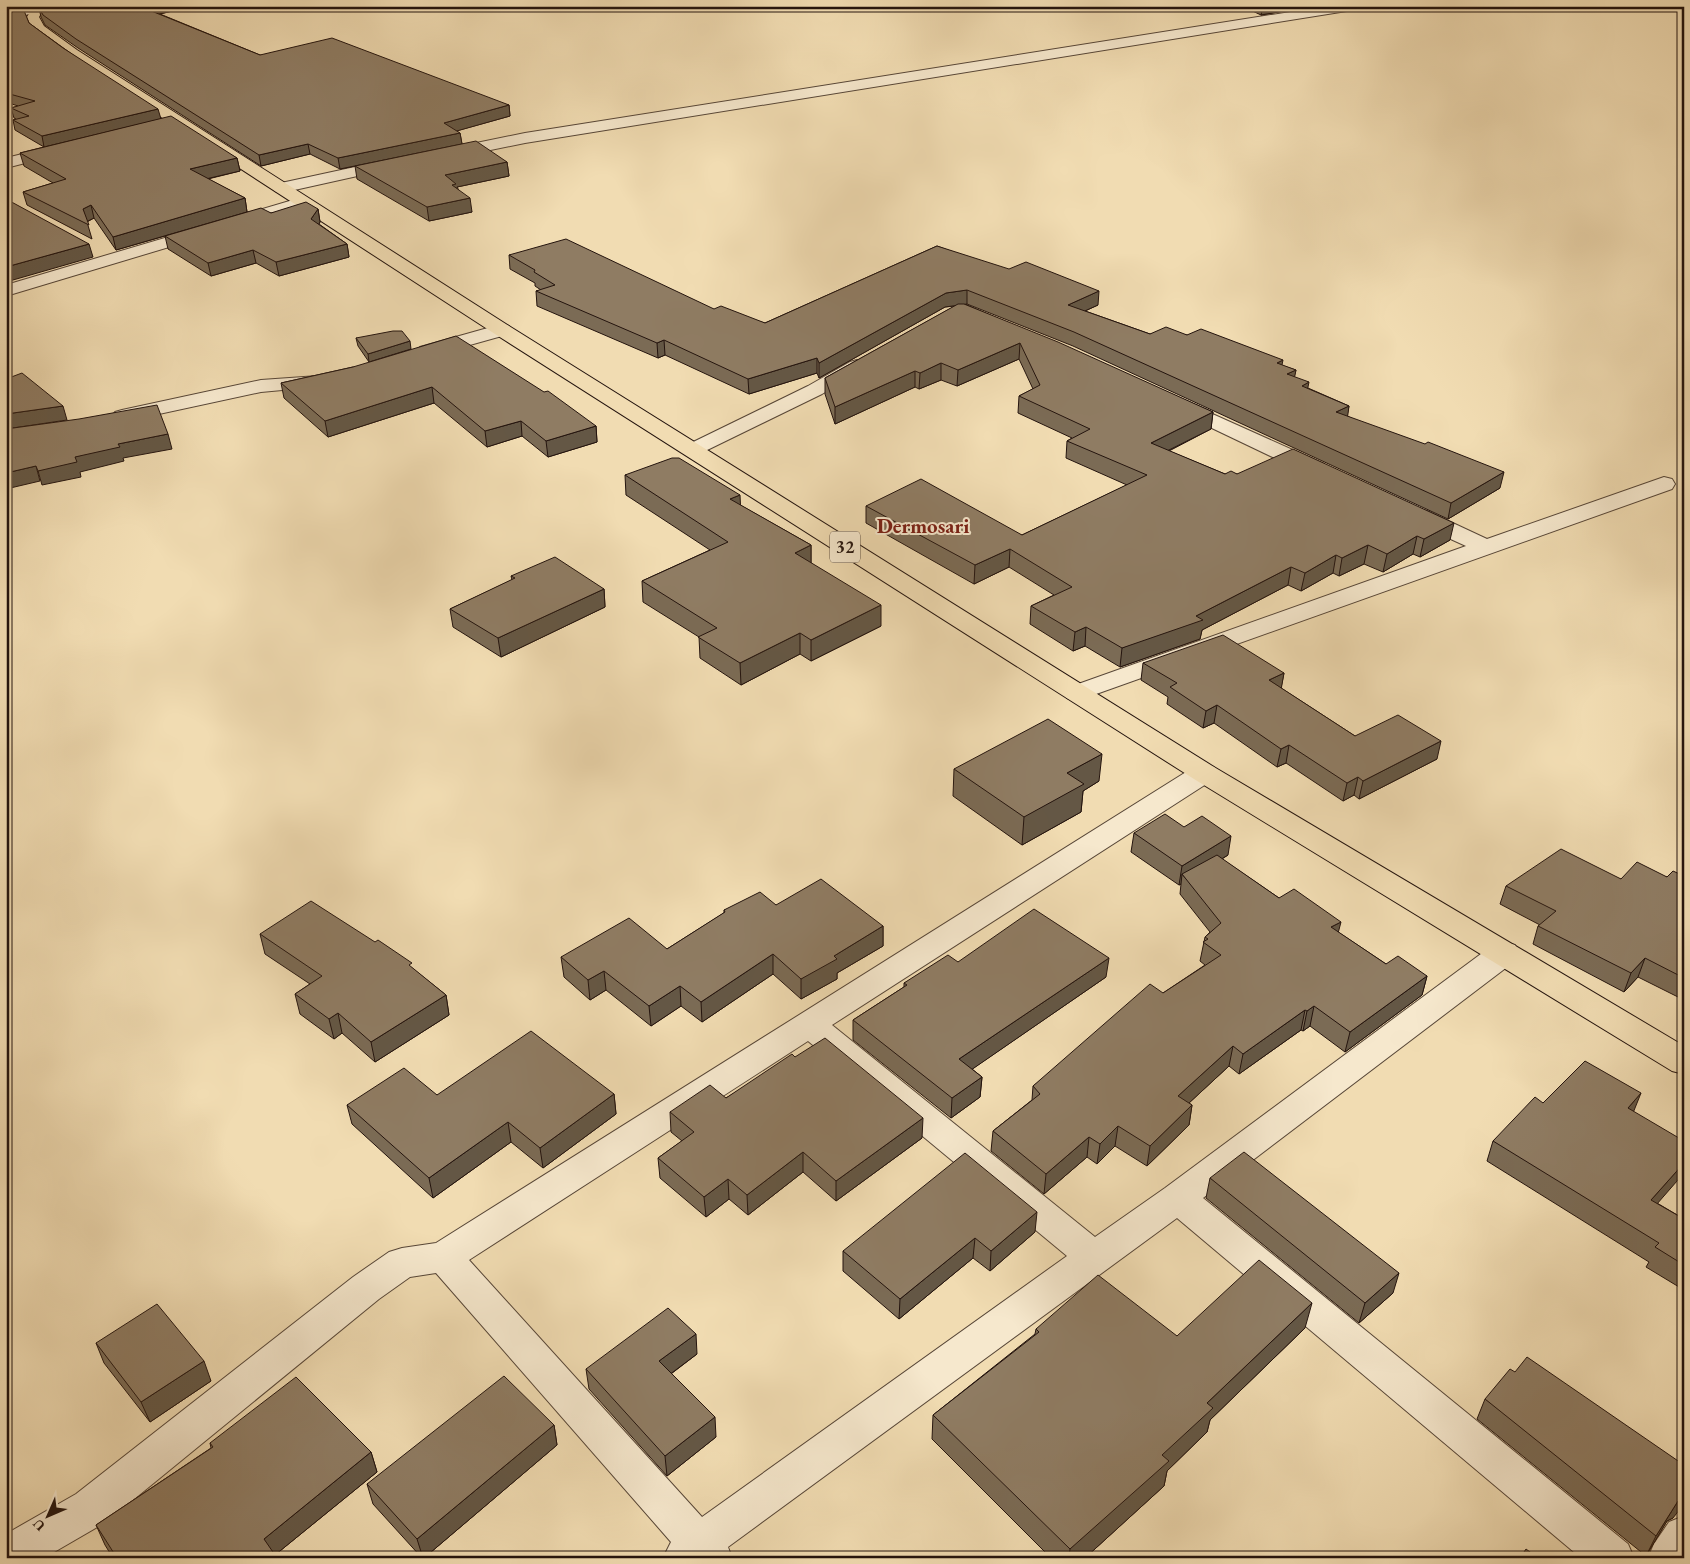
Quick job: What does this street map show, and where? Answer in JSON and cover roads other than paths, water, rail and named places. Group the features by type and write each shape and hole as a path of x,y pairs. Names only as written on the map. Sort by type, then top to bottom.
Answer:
{"highway":[{"name":"32","path":"39,6 33,16 38,28 168,123 281,188 1204,774 1684,1062"}],"street":[{"path":"6,18 39,6"},
{"path":"430,157 525,138 1323,8 1353,6"},
{"path":"6,163 73,146"},
{"path":"281,188 410,161"},
{"path":"6,291 303,202"},
{"path":"96,250 112,259"},
{"path":"408,357 502,330"},
{"path":"692,450 814,390 875,356"},
{"path":"102,421 261,386 312,384 339,378"},
{"path":"1163,398 1333,477"},
{"path":"1076,693 1664,484"},
{"path":"1405,510 1486,547"},
{"path":"6,1557 91,1508 366,1288 402,1263 444,1257 1204,774"},
{"path":"444,1257 699,1553 1094,1257 1178,1198 1504,953"},
{"path":"809,1024 1094,1257"},
{"path":"1178,1198 1612,1558"},
{"path":"1669,1558 1684,1536"}],"district":[{"name":"Dermosari","path":"923,526"}]}
